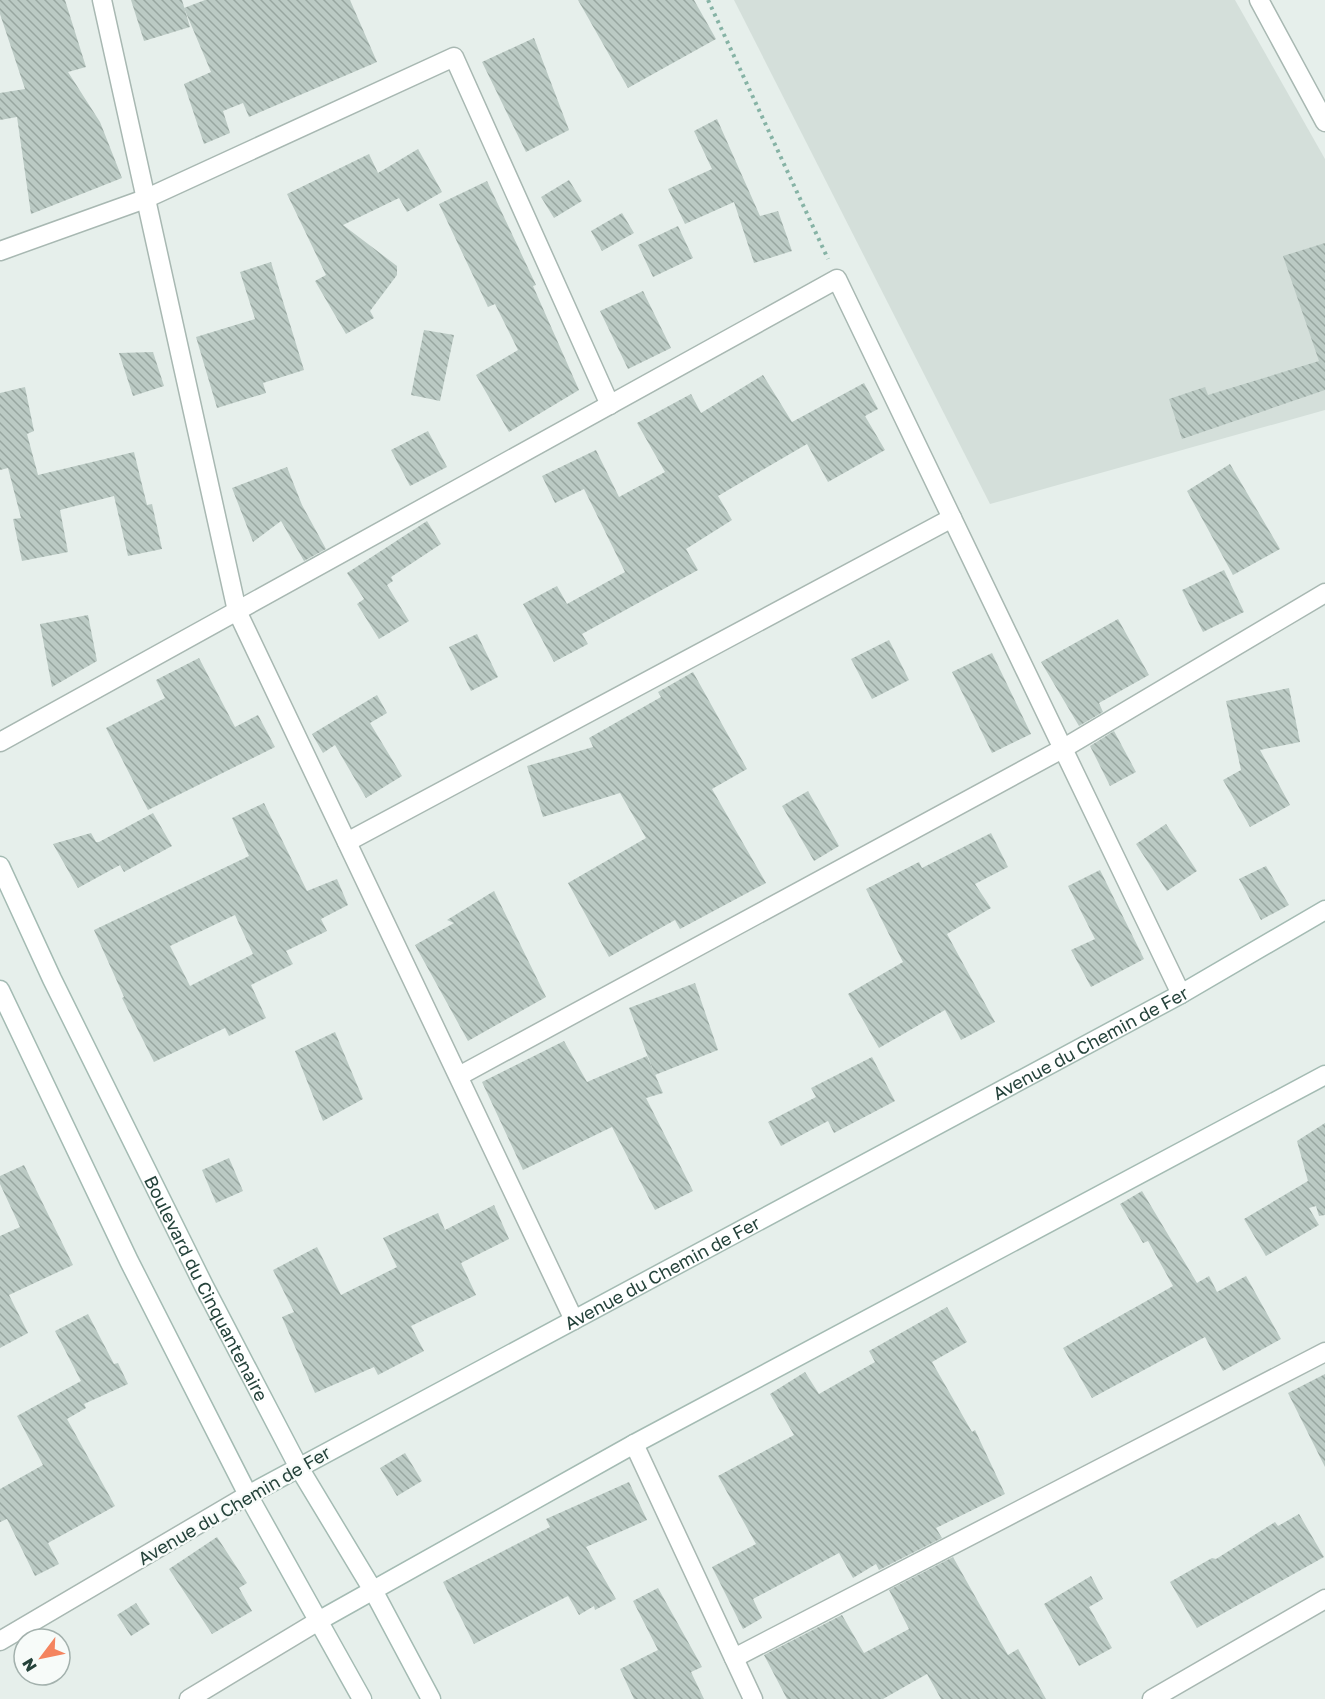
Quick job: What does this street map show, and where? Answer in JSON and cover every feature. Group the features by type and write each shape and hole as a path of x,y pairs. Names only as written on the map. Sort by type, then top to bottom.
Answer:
{"street":[{"path":"102,0 237,611 574,1320"},
{"path":"1259,0 1325,122"},
{"path":"0,251 145,199 454,57 610,405"},
{"path":"0,742 837,279 1181,993"},
{"path":"348,842 952,518"},
{"path":"459,1076 1064,748 1325,592"},
{"name":"Boulevard du Cinquantenaire","path":"0,867 68,1011 204,1286 298,1466 374,1592 431,1699"},
{"name":"Avenue du Chemin de Fer","path":"0,1641 298,1466 1181,993 1325,910"},
{"path":"0,990 123,1250 248,1494 362,1699"},
{"path":"189,1699 320,1620 374,1592 634,1444 1325,1075"},
{"path":"734,1658 1325,1352"},
{"path":"634,1444 753,1699"},
{"path":"1152,1699 1325,1599"}],"path":[{"path":"708,0 837,279"}],"shaded area":[{"path":"734,0 1235,0 1325,159 1325,410 990,504"}],"building":[{"path":"0,0 65,0 86,67 68,72 100,122 122,178 31,214 17,117 0,120 0,93 25,89 0,14"},
{"path":"131,0 182,0 190,27 144,41"},
{"path":"205,0 350,0 377,62 249,117 243,103 223,111 230,133 204,144 184,84 211,72 184,8"},
{"path":"578,0 694,0 716,39 628,88"},
{"path":"534,38 569,130 526,152 482,62"},
{"path":"717,119 760,216 778,211 792,251 754,263 734,202 685,224 668,189 712,169 694,131"},
{"path":"418,149 442,192 407,212 399,198 343,225 397,266 397,275 370,311 374,318 346,334 315,281 326,275 287,194 369,154 378,173"},
{"path":"569,180 582,201 554,218 541,197"},
{"path":"487,181 536,285 533,286 579,390 509,432 476,375 518,350 495,304 488,307 439,204"},
{"path":"622,213 634,233 602,251 591,231"},
{"path":"678,226 693,258 653,277 638,245"},
{"path":"1325,243 1325,390 1182,439 1169,399 1205,387 1208,395 1319,361 1283,256"},
{"path":"271,262 304,370 263,383 266,393 217,408 196,337 255,319 240,272"},
{"path":"643,291 671,348 628,369 600,311"},
{"path":"424,330 454,335 440,401 411,395"},
{"path":"153,352 164,386 133,396 119,353"},
{"path":"763,375 792,422 864,383 878,409 865,416 885,450 828,482 807,444 718,496 732,520 686,549 698,570 582,634 588,644 554,662 523,604 557,586 567,604 625,572 584,489 555,503 542,476 596,450 619,497 665,472 637,423 691,394 701,413"},
{"path":"25,387 34,431 27,434 38,475 134,452 147,505 152,504 162,549 128,556 114,496 60,510 68,552 22,561 13,519 21,518 8,468 0,470 0,393"},
{"path":"428,431 447,467 410,486 391,450"},
{"path":"1230,464 1280,549 1233,575 1187,491"},
{"path":"287,467 302,505 326,549 304,561 281,521 253,542 232,488"},
{"path":"427,521 441,544 391,577 393,581 387,585 409,621 379,639 357,604 364,599 347,573"},
{"path":"1224,570 1244,612 1203,632 1182,590"},
{"path":"88,615 97,661 52,687 40,624"},
{"path":"1118,619 1149,675 1099,703 1103,712 1079,726 1041,662"},
{"path":"477,634 498,677 471,691 449,647"},
{"path":"889,640 909,680 872,699 851,659"},
{"path":"992,653 1031,734 992,753 952,672"},
{"path":"199,658 235,727 258,715 275,747 148,810 106,728 165,698 156,680"},
{"path":"693,672 747,769 712,789 766,883 680,929 675,920 609,957 568,883 646,838 620,793 543,817 527,766 593,747 589,738 661,697 658,692"},
{"path":"1289,688 1300,742 1260,750 1290,805 1250,827 1223,780 1241,770 1226,701"},
{"path":"377,695 387,713 370,723 402,776 366,798 335,745 323,753 312,734"},
{"path":"1114,731 1136,772 1110,786 1090,746"},
{"path":"808,791 839,846 814,861 782,806"},
{"path":"264,803 307,891 337,879 348,905 321,919 327,931 286,951 293,964 251,985 266,1018 229,1036 225,1028 154,1062 122,998 124,997 94,930 249,856 232,818","holes":["235,915 253,954 190,986 170,946"]},
{"path":"153,813 172,846 124,872 120,865 78,888 53,844 91,833 96,842 99,842"},
{"path":"1166,824 1197,871 1167,891 1136,844"},
{"path":"991,833 1008,867 975,884 991,908 947,934 995,1022 961,1040 945,1010 879,1048 848,994 903,962 866,889 919,862 922,868"},
{"path":"1266,866 1289,905 1261,920 1239,879"},
{"path":"1100,870 1144,959 1091,987 1071,950 1095,939 1068,886"},
{"path":"494,891 546,997 468,1041 415,945 454,923 447,920"},
{"path":"695,983 718,1050 655,1075 629,1008"},
{"path":"335,1032 363,1099 323,1121 295,1051"},
{"path":"564,1041 587,1082 647,1056 663,1093 646,1098 693,1191 655,1210 612,1127 523,1170 482,1082"},
{"path":"872,1057 895,1101 834,1133 828,1121 781,1146 768,1122 816,1097 811,1088"},
{"path":"1325,1123 1325,1215 1319,1216 1316,1206 1309,1208 1319,1225 1266,1256 1244,1219 1308,1181 1297,1141"},
{"path":"229,1158 243,1191 216,1203 202,1170"},
{"path":"24,1165 73,1265 9,1295 28,1333 0,1348 0,1236 20,1227 0,1184 0,1176"},
{"path":"1142,1191 1197,1283 1209,1276 1217,1292 1246,1276 1281,1339 1223,1371 1205,1337 1092,1398 1063,1348 1173,1286 1148,1241 1143,1243 1120,1204"},
{"path":"494,1205 509,1239 461,1263 476,1295 411,1326 424,1351 378,1375 374,1367 315,1393 282,1317 294,1312 273,1270 317,1247 341,1295 397,1267 383,1238 438,1213 445,1230"},
{"path":"947,1307 967,1342 932,1362 972,1432 975,1430 1005,1494 936,1528 942,1538 879,1570 876,1564 853,1578 839,1553 753,1599 762,1618 743,1629 712,1567 756,1544 718,1476 794,1435 770,1394 805,1372 819,1394 875,1362 869,1351"},
{"path":"88,1314 114,1364 118,1363 128,1384 84,1404 86,1408 67,1419 115,1506 48,1543 59,1564 35,1576 7,1519 0,1522 0,1489 43,1465 17,1416 81,1381 55,1331"},
{"path":"1325,1374 1325,1467 1288,1393"},
{"path":"405,1453 422,1481 397,1496 380,1468"},
{"path":"629,1482 647,1520 586,1547 616,1599 595,1610 594,1606 579,1615 568,1596 474,1644 443,1582 550,1527 546,1519"},
{"path":"1299,1514 1324,1557 1197,1628 1170,1582 1212,1558 1216,1559 1275,1522 1278,1526"},
{"path":"217,1537 247,1583 239,1588 252,1611 212,1634 169,1569"},
{"path":"953,1557 1008,1655 1018,1649 1046,1699 941,1699 927,1674 883,1699 787,1699 764,1655 842,1615 864,1653 909,1629 889,1590"},
{"path":"1091,1576 1103,1599 1089,1607 1112,1648 1079,1666 1044,1604"},
{"path":"658,1588 702,1667 691,1672 704,1699 634,1699 620,1669 658,1650 633,1601"},
{"path":"136,1603 150,1624 131,1636 117,1615"}]}
